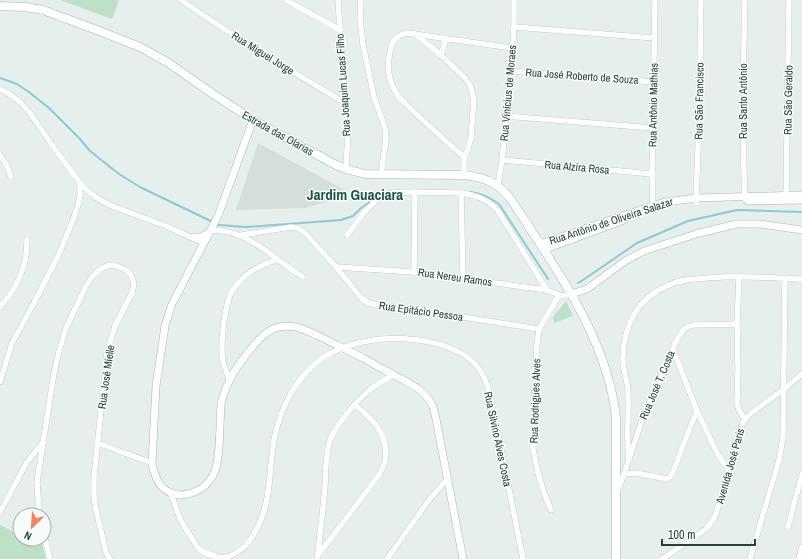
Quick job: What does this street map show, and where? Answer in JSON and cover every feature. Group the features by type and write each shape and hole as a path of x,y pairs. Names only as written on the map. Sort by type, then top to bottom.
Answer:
{"main road":[{"name":"Estrada das Olarias","path":"0,6 25,7 43,10 140,47 167,62 253,120 346,169 365,174 381,175 464,176 483,179 498,186 510,198 571,294 592,334 603,361 613,395 616,418 616,559"}],"street":[{"name":"Rua Miguel Jorge","path":"181,0 305,80 347,104"},
{"path":"286,0 340,30"},
{"name":"Rua Joaquim Lucas Filho","path":"338,0 347,104 348,132 346,169"},
{"path":"361,0 360,19 363,44 374,97 385,128 386,139 381,175"},
{"name":"Rua Vinícius de Moraes","path":"498,186 511,71 514,0"},
{"name":"Rua Antônio Mathias","path":"653,208 652,174 655,0"},
{"name":"Rua São Francisco","path":"696,200 699,120 700,0"},
{"name":"Rua Santo Antônio","path":"744,199 743,61 745,0"},
{"name":"Rua São Geraldo","path":"786,198 789,0"},
{"path":"514,27 654,38"},
{"path":"464,157 429,126 395,92 389,72 388,59 390,49 398,35 407,33 512,48"},
{"path":"414,34 441,55 465,78 470,85 474,100 471,137 464,157 464,176"},
{"path":"441,55 446,38"},
{"name":"Rua José Roberto de Souza","path":"511,71 654,82"},
{"path":"0,89 17,100 30,113 52,146 80,183 89,192 100,200 199,242"},
{"path":"506,116 653,128"},
{"path":"199,242 211,230 218,216 253,120"},
{"path":"0,155 6,164 11,177"},
{"name":"Rua Alzira Rosa","path":"502,160 652,174"},
{"path":"0,382 12,343 58,256 73,220 80,195 80,183"},
{"path":"347,235 366,210 378,199 387,194 394,192 461,193 479,196 485,199 498,211 546,290"},
{"path":"414,272 415,192"},
{"path":"461,193 463,278"},
{"name":"Rua Antônio de Oliveira Salazar","path":"786,198 802,195"},
{"name":"Rua Antônio de Oliveira Salazar","path":"542,247 680,200 786,198 802,200"},
{"path":"571,294 587,289 625,261 644,251 699,233 737,224 760,224 802,230"},
{"name":"Rua Epitácio Pessoa","path":"241,235 291,227 298,228 305,233 336,266 362,299 369,303 386,307 538,329"},
{"path":"303,276 265,249 241,235 221,230 211,230 201,237 172,304 165,326 156,386 152,463 156,479 171,494 187,495 196,492 210,480 217,462 222,404 224,392 230,379 256,342 265,333 285,326 297,327 343,348 410,383 423,393 429,400 433,407 462,559"},
{"path":"0,307 13,289 24,266 27,239"},
{"path":"230,379 223,361 224,324 229,297 241,279 259,266 278,259"},
{"name":"Rua José Mielle","path":"39,507 37,482 54,372 66,328 86,286 92,277 102,268 114,265 126,270 131,275 134,284 132,293 115,326 107,353 94,477 96,510 106,552 110,559"},
{"name":"Rua Nereu Ramos","path":"336,266 414,272 546,290 563,296 571,294"},
{"path":"739,277 737,324 737,403 738,410 745,418"},
{"path":"629,459 627,438 628,392 622,358 626,334 632,317 644,301 653,294 679,281 704,278 739,277 802,279"},
{"path":"750,559 782,449 785,278"},
{"name":"Rua Rodrigues Alves","path":"550,510 538,473 533,449 533,415 538,329 559,295"},
{"name":"Rua José T. Costa","path":"616,494 643,417 681,333 687,327 701,324 737,324"},
{"name":"Rua Silvino Alves Costa","path":"171,494 180,518 198,548 206,554 220,558 231,556 242,549 251,540 257,529 264,512 268,493 275,435 279,420 287,402 299,382 314,365 335,350 367,341 385,339 427,341 450,348 467,357 481,371 488,387 522,559"},
{"path":"673,349 697,411 718,455 729,470"},
{"path":"317,557 328,448 331,440 336,429 367,392 393,374"},
{"name":"Avenida José Paris","path":"662,559 706,529 715,516 745,418 802,374"},
{"path":"317,557 379,475 385,462 386,448 378,429 372,420 355,405"},
{"path":"624,474 643,473 667,479 671,476 674,472 697,411"},
{"path":"0,512 27,462 44,440"},
{"path":"97,444 152,463"},
{"path":"788,527 802,474"},
{"path":"387,559 429,500 447,479"},
{"path":"47,547 50,559"},
{"path":"799,559 802,547"}],"shaded area":[{"path":"258,143 343,189 336,199 305,208 236,210"}],"green space":[{"path":"60,0 119,0 112,19"},
{"path":"566,301 573,316 554,323 553,317"},
{"path":"0,525 12,531 12,547 43,547 46,559 0,559"}],"waterway":[{"path":"0,78 17,84 49,108 90,151 119,174 140,187 219,225 246,227 341,220 353,216 361,208 377,197"},
{"path":"470,192 482,195 499,204 548,279"},
{"path":"578,283 637,243 688,221 737,210 802,212"}],"district":[{"name":"Jardim Guaciara","path":"355,194"}]}
